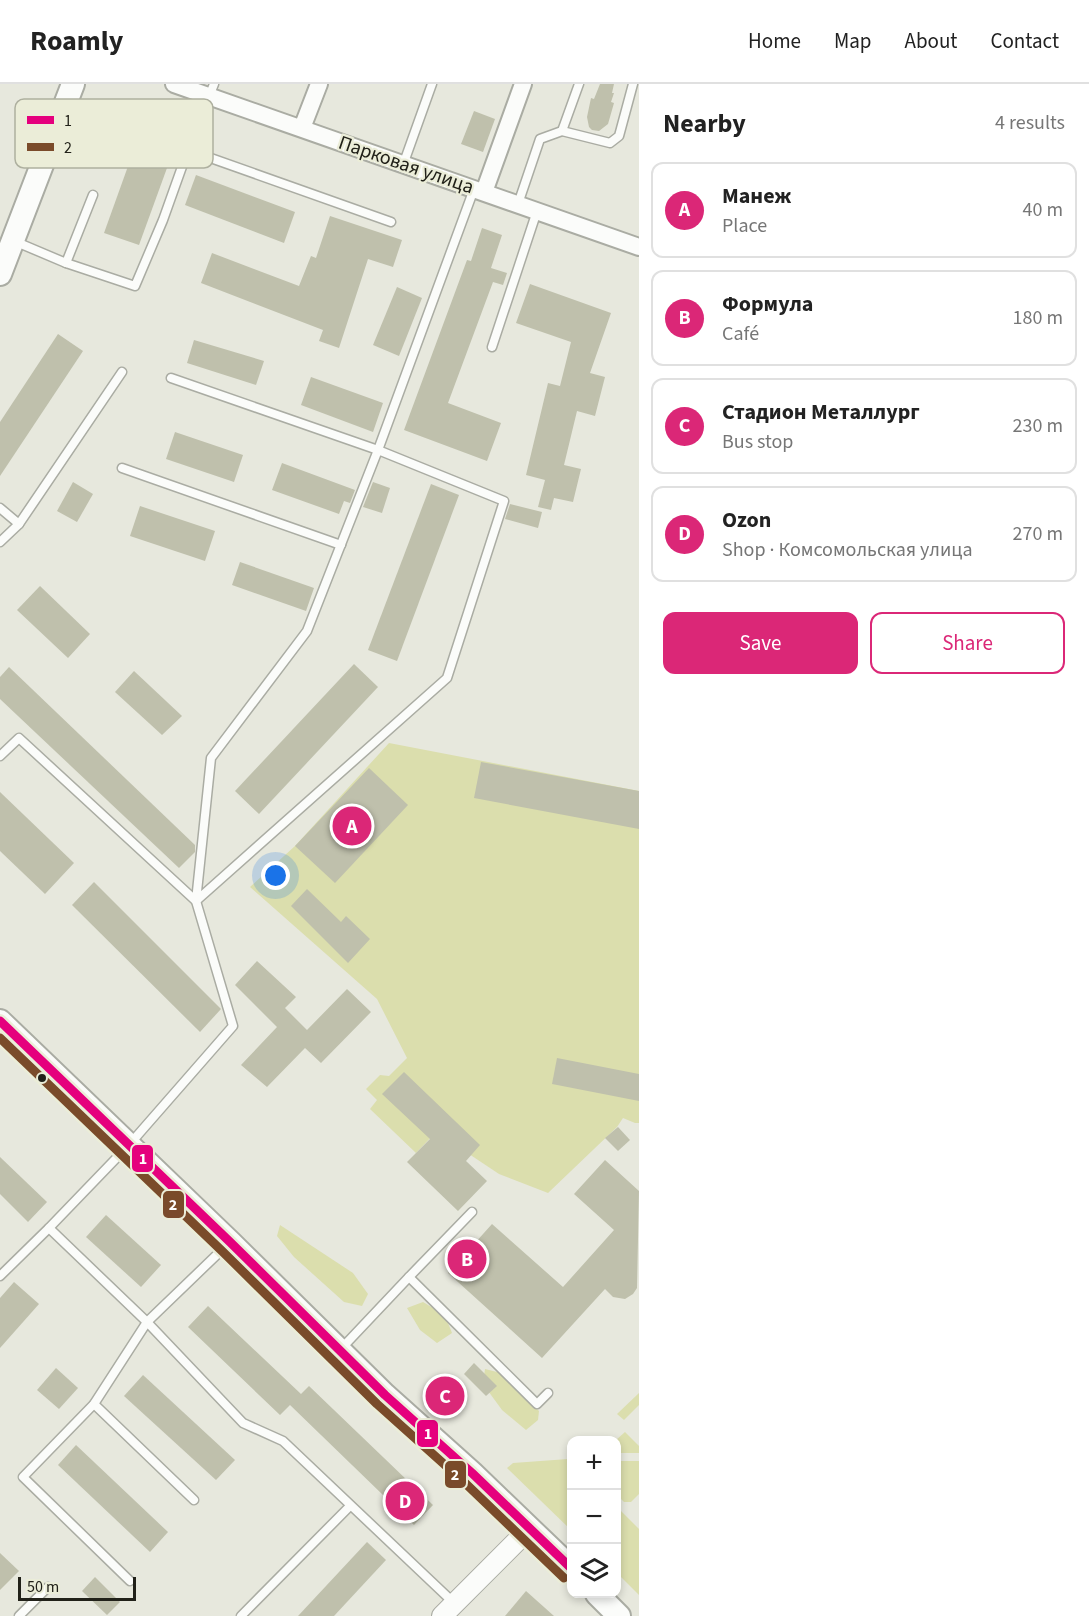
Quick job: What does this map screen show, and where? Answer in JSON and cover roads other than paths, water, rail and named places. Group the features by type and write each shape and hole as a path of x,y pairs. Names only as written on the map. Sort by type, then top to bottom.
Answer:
{"main road":[{"path":"0,274 41,168"},
{"path":"0,1021 386,1395 567,1564"},
{"path":"602,1598 619,1616"}],"street":[{"name":"Парковая улица","path":"174,84 211,91 403,165 639,247"},
{"path":"302,128 319,84"},
{"path":"479,190 523,84"},
{"path":"448,1610 530,1528"}],"lane":[{"path":"403,165 432,84"},
{"path":"562,131 579,84"},
{"path":"518,204 540,139 562,131 610,143 619,136 633,84"},
{"path":"213,159 391,222"},
{"path":"14,241 135,286 181,168"},
{"path":"1,1274 129,1145 233,1026 196,901 211,758 307,631 479,190"},
{"path":"66,262 93,195"},
{"path":"492,347 537,211"},
{"path":"0,542 19,524 122,372"},
{"path":"171,378 378,450 504,501 447,678 196,901"},
{"path":"122,468 341,545"},
{"path":"0,508 19,524"},
{"path":"0,756 19,738 196,901"},
{"path":"340,1350 472,1212"},
{"path":"49,1228 147,1322 243,1423 283,1441 350,1506 448,1610"},
{"path":"130,1581 22,1477 94,1404 147,1322 230,1242"},
{"path":"409,1277 537,1404 548,1393"},
{"path":"94,1404 194,1500"},
{"path":"241,1616 350,1506"},
{"path":"19,1616 48,1587"}],"place":[{"name":"Манеж","path":"352,826"},
{"name":"Формула","path":"467,1259"},
{"name":"Стадион Металлург","path":"445,1396"},
{"name":"Ozon","path":"405,1501"}]}
